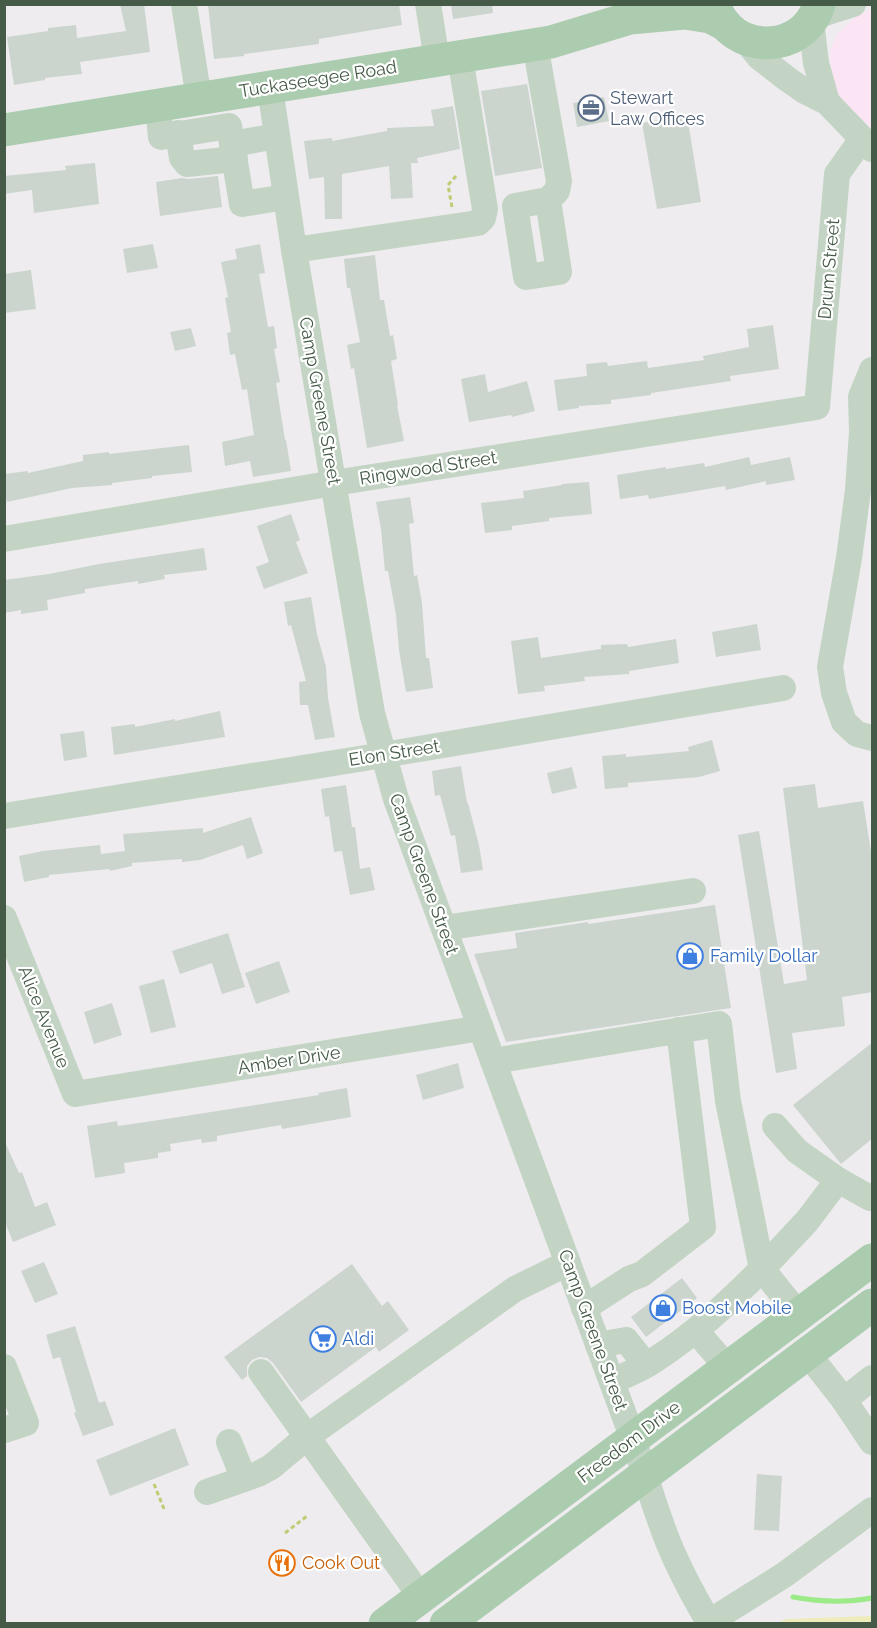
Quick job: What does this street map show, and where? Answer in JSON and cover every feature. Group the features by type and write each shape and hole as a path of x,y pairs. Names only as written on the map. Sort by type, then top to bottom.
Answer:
{"main road":[{"name":"Tuckaseegee Road","path":"4,130 158,106 224,124 270,88 551,42 639,11 685,13 710,17 728,23 762,44 780,42 796,35 815,14"},
{"name":"Freedom Drive","path":"385,1623 873,1260"},
{"name":"Freedom Drive","path":"446,1623 873,1305"}],"street":[{"path":"184,4 224,124 242,204 286,197"},
{"path":"294,250 478,223 483,218 485,209 449,58 428,4"},
{"path":"827,102 816,63 815,14 853,4"},
{"path":"728,23 759,57 803,90 827,102 867,144"},
{"path":"535,44 558,181 557,191 548,200"},
{"name":"Camp Greene Street","path":"270,88 294,250 372,713 383,755 396,799 633,1439 661,1524 693,1596 710,1623"},
{"path":"158,106 161,137 224,124 277,136"},
{"name":"Drum Street","path":"817,407 837,174 867,144"},
{"path":"873,370 861,397 862,432 858,490 830,667 834,693 844,723 857,734 873,738"},
{"name":"Ringwood Street","path":"4,539 334,483 817,407"},
{"name":"Elon Street","path":"4,816 783,688"},
{"path":"444,928 693,891"},
{"name":"Alice Avenue","path":"4,918 75,1095 97,1091"},
{"path":"493,1061 719,1024 728,1101 762,1269 799,1315"},
{"name":"Amber Drive","path":"97,1091 481,1028"},
{"path":"584,1308 629,1279 642,1274 703,1227 679,1030"},
{"path":"775,1126 797,1151 838,1180 870,1198 873,1196"},
{"path":"612,1382 646,1365 696,1331 732,1300 807,1221 838,1180"},
{"path":"207,1492 271,1467 308,1436 515,1289 568,1263"},
{"path":"696,1331 728,1368"},
{"path":"598,1345 626,1340 646,1365"},
{"path":"808,1354 873,1442"},
{"path":"4,1367 15,1427"},
{"path":"261,1372 421,1597"},
{"path":"844,1400 873,1378"},
{"path":"229,1442 244,1479"},
{"path":"710,1623 784,1575 873,1510"}],"path":[{"path":"452,206 448,184 462,170"},
{"path":"154,1484 164,1509"},
{"path":"285,1533 307,1516"}],"shaded area":[{"path":"872,9 872,128 845,106 833,83 830,58 831,48 838,33 854,18"}],"green space":[{"path":"872,1616 872,1623 777,1623 787,1619"}],"building":[{"path":"120,4 144,4 150,52 80,62 82,74 45,78 45,80 14,85 7,37 48,31 48,28 76,25 77,38 126,31"},
{"path":"279,4 279,6 399,4 402,25 319,39 319,44 214,59 208,5"},
{"path":"451,4 492,4 493,13 453,19"},
{"path":"527,84 542,168 495,176 481,91"},
{"path":"604,97 609,121 577,127 573,103"},
{"path":"453,106 460,149 417,158 418,163 411,163 413,198 391,199 389,166 342,174 342,219 325,219 324,177 309,179 304,141 332,138 332,141 387,131 387,128 434,126 431,110"},
{"path":"687,115 701,202 657,209 642,123"},
{"path":"95,163 99,204 34,213 32,190 4,194 4,176 66,170 65,166"},
{"path":"218,176 222,207 160,216 156,182"},
{"path":"153,244 158,268 127,273 123,249"},
{"path":"260,244 265,273 259,274 268,327 274,326 277,348 274,349 280,382 276,383 291,471 253,477 250,461 225,466 222,442 254,435 247,389 242,390 235,354 230,355 227,333 231,332 225,298 228,297 221,262 237,259 235,249"},
{"path":"375,255 380,300 384,300 390,336 393,335 397,359 391,361 404,441 367,448 354,368 351,369 347,345 360,342 350,288 347,288 344,259"},
{"path":"31,270 36,309 4,313 4,274"},
{"path":"773,325 779,369 730,376 731,381 611,400 611,404 579,406 579,408 558,411 554,380 587,376 586,364 607,362 608,366 647,361 648,368 704,360 703,356 749,347 747,329"},
{"path":"191,328 196,346 175,351 170,332"},
{"path":"485,374 488,392 527,381 535,411 512,417 511,415 469,422 461,379"},
{"path":"189,445 192,472 152,476 152,478 112,483 112,485 72,488 7,502 4,474 28,471 28,473 83,461 83,455"},
{"path":"749,457 751,465 790,457 795,480 766,485 766,481 726,490 725,486 649,499 648,495 620,499 617,475 704,463 705,467"},
{"path":"589,482 592,514 549,518 549,521 512,526 512,530 485,533 481,503 524,498 523,491"},
{"path":"410,497 414,523 409,524 414,576 417,575 422,603 426,658 429,658 433,688 406,692 396,615 388,571 385,571 376,502"},
{"path":"291,514 300,540 296,542 308,573 264,589 256,567 269,562 257,526"},
{"path":"204,548 207,570 164,575 165,579 138,584 138,581 85,589 85,593 47,600 48,610 21,614 21,610 4,613 4,580"},
{"path":"311,597 317,634 326,667 328,698 335,737 315,740 308,705 300,705 299,682 306,681 291,625 288,626 284,602"},
{"path":"757,624 761,650 716,657 712,632"},
{"path":"538,637 541,658 601,649 601,645 627,644 628,647 676,639 679,663 629,671 629,674 584,677 585,681 544,686 545,691 518,694 511,641"},
{"path":"220,711 225,737 114,755 111,727 135,724 135,727"},
{"path":"84,731 87,757 64,761 60,734"},
{"path":"712,740 720,771 699,777 628,783 628,787 605,789 602,756 626,754 626,757 689,751 688,747"},
{"path":"461,766 483,870 461,873 455,835 451,836 440,795 435,796 432,771"},
{"path":"572,767 577,788 552,794 547,773"},
{"path":"815,784 818,808 863,801 873,865 873,992 842,997 845,1026 792,1033 797,1069 776,1073 738,835 759,831 784,984 807,980 783,788"},
{"path":"346,785 352,827 355,827 360,869 370,867 375,890 350,895 342,851 334,852 329,816 325,817 321,789"},
{"path":"251,817 263,853 247,859 243,845 200,860 132,863 132,866 110,871 109,869 49,875 49,877 24,882 19,856 100,845 101,854 125,851 123,834 203,828 203,833"},
{"path":"715,905 731,1008 506,1042 474,954 517,948 515,933"},
{"path":"228,933 245,987 222,994 212,963 180,974 172,951"},
{"path":"279,961 290,992 256,1004 245,973"},
{"path":"164,979 176,1027 151,1033 139,986"},
{"path":"112,1003 122,1035 94,1044 84,1012"},
{"path":"873,1042 873,1138 841,1164 793,1105"},
{"path":"458,1063 464,1088 423,1100 416,1075"},
{"path":"347,1088 351,1117 282,1129 281,1125 217,1136 217,1141 202,1143 201,1139 170,1144 171,1151 158,1153 158,1158 124,1163 125,1173 95,1178 87,1126 117,1121 118,1126 166,1119 319,1095 318,1093"},
{"path":"4,1140 19,1173 22,1172 35,1207 47,1202 56,1225 13,1242 4,1220"},
{"path":"44,1262 58,1294 35,1303 21,1271"},
{"name":"Aldi","path":"352,1264 382,1306 388,1301 409,1330 379,1352 376,1347 301,1402 267,1358 259,1357 252,1360 247,1366 247,1376 242,1380 224,1357"},
{"name":"Boost Mobile","path":"682,1278 697,1298 646,1337 631,1317"},
{"path":"75,1326 99,1403 105,1401 114,1425 83,1436 74,1413 76,1412 60,1357 53,1359 46,1335"},
{"path":"175,1428 189,1465 110,1496 96,1460"},
{"path":"757,1474 782,1476 779,1531 754,1530"}],"waterway":[{"path":"793,1597 832,1601 872,1598"}],"place":[{"name":"Stewart Law Offices","path":"591,108"},
{"name":"Family Dollar","path":"690,956"},
{"name":"Boost Mobile","path":"663,1308"},
{"name":"Aldi","path":"323,1339"},
{"name":"Cook Out","path":"282,1563"}]}
